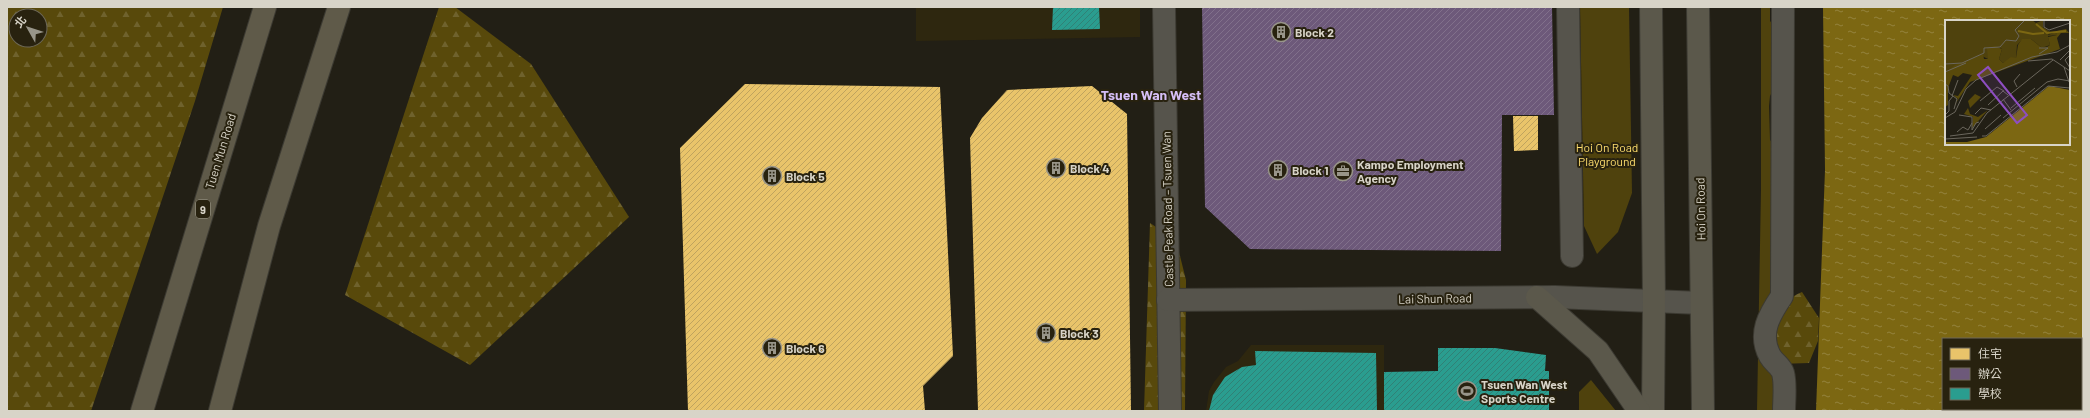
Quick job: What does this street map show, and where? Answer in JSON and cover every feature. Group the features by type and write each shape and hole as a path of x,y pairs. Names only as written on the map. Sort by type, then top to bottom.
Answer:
{"highway":[{"name":"Tuen Mun Road","path":"142,411 265,7"},
{"path":"220,411 269,226 339,7"}],"main road":[{"path":"1651,7 1654,302 1653,411"},
{"name":"Hoi On Road","path":"1698,7 1703,411"},
{"path":"1537,297 1598,351 1639,411"}],"street":[{"name":"Castle Peak Road – Tsuen Wan","path":"1164,7 1170,411"},
{"path":"1568,7 1572,256"},
{"path":"1783,7 1782,296 1768,316 1765,326 1765,342 1771,357 1780,366 1784,374 1784,411"},
{"name":"Lai Shun Road","path":"1168,300 1537,297 1701,303"}],"shaded area":[{"path":"916,7 1140,7 1140,37 916,41"},
{"path":"1251,345 1384,345 1384,411 1206,411 1209,391 1214,382 1226,367 1238,361"}],"green space":[{"path":"7,7 223,7 195,101 91,411 7,411"},
{"path":"439,7 455,7 531,64 629,217 470,365 345,295"},
{"name":"Hoi On Road Playground","path":"1580,7 1629,7 1632,193 1618,232 1597,254 1584,226"},
{"path":"1761,7 1770,7 1770,21 1776,28 1777,82 1770,96 1769,106 1770,140 1776,148 1773,367 1782,411 1757,411 1761,190"},
{"path":"1150,223 1176,240 1186,280 1185,411 1144,411"},
{"path":"1802,292 1819,318 1818,341 1809,363 1778,364 1774,342 1774,332 1778,313 1783,305 1791,298"},
{"path":"1591,380 1616,411 1579,411 1579,392"}],"water":[{"path":"1823,7 2083,7 2083,411 1816,411 1825,170"}],"building: 住宅":[{"name":"Block 2","path":"1228,7 1338,7 1355,24 1338,41 1307,11 1299,21 1329,51 1312,68 1281,38 1253,67 1235,50 1264,20 1256,14 1228,42 1210,25"},
{"path":"745,84 940,87 953,356 923,386 925,411 688,411 680,148"},
{"path":"1092,86 1127,114 1131,411 978,411 970,138 982,118 1007,90"},
{"name":"Block 1","path":"1248,96 1278,126 1306,98 1324,115 1296,144 1303,151 1331,122 1349,139 1320,168 1351,198 1334,216 1304,186 1295,195 1325,225 1308,242 1278,212 1249,241 1231,224 1260,195 1253,188 1225,217 1207,200 1235,171 1205,140 1221,123 1252,153 1261,144 1231,114"},
{"path":"1513,116 1538,116 1538,150 1514,151"}],"building: 辦公":[{"path":"1202,7 1552,7 1554,115 1502,115 1501,251 1250,249 1205,207"}],"building: 學校":[{"path":"1053,7 1099,7 1100,29 1052,30"},
{"name":"Tsuen Wan West Sports Centre","path":"1438,348 1495,348 1546,355 1545,371 1549,371 1549,411 1384,411 1384,372 1438,371"},
{"path":"1255,351 1376,353 1377,411 1209,411 1213,395 1225,377 1242,367 1256,365"}],"place":[{"name":"Block 2","path":"1281,32"},
{"name":"Block 4","path":"1056,168"},
{"name":"Block 1","path":"1278,170"},
{"name":"Kampo Employment Agency","path":"1343,171"},
{"name":"Block 5","path":"772,176"},
{"name":"Block 3","path":"1046,333"},
{"name":"Block 6","path":"772,348"},
{"name":"Tsuen Wan West Sports Centre","path":"1467,391"}],"district":[{"name":"Tsuen Wan West","path":"1151,94"}]}
